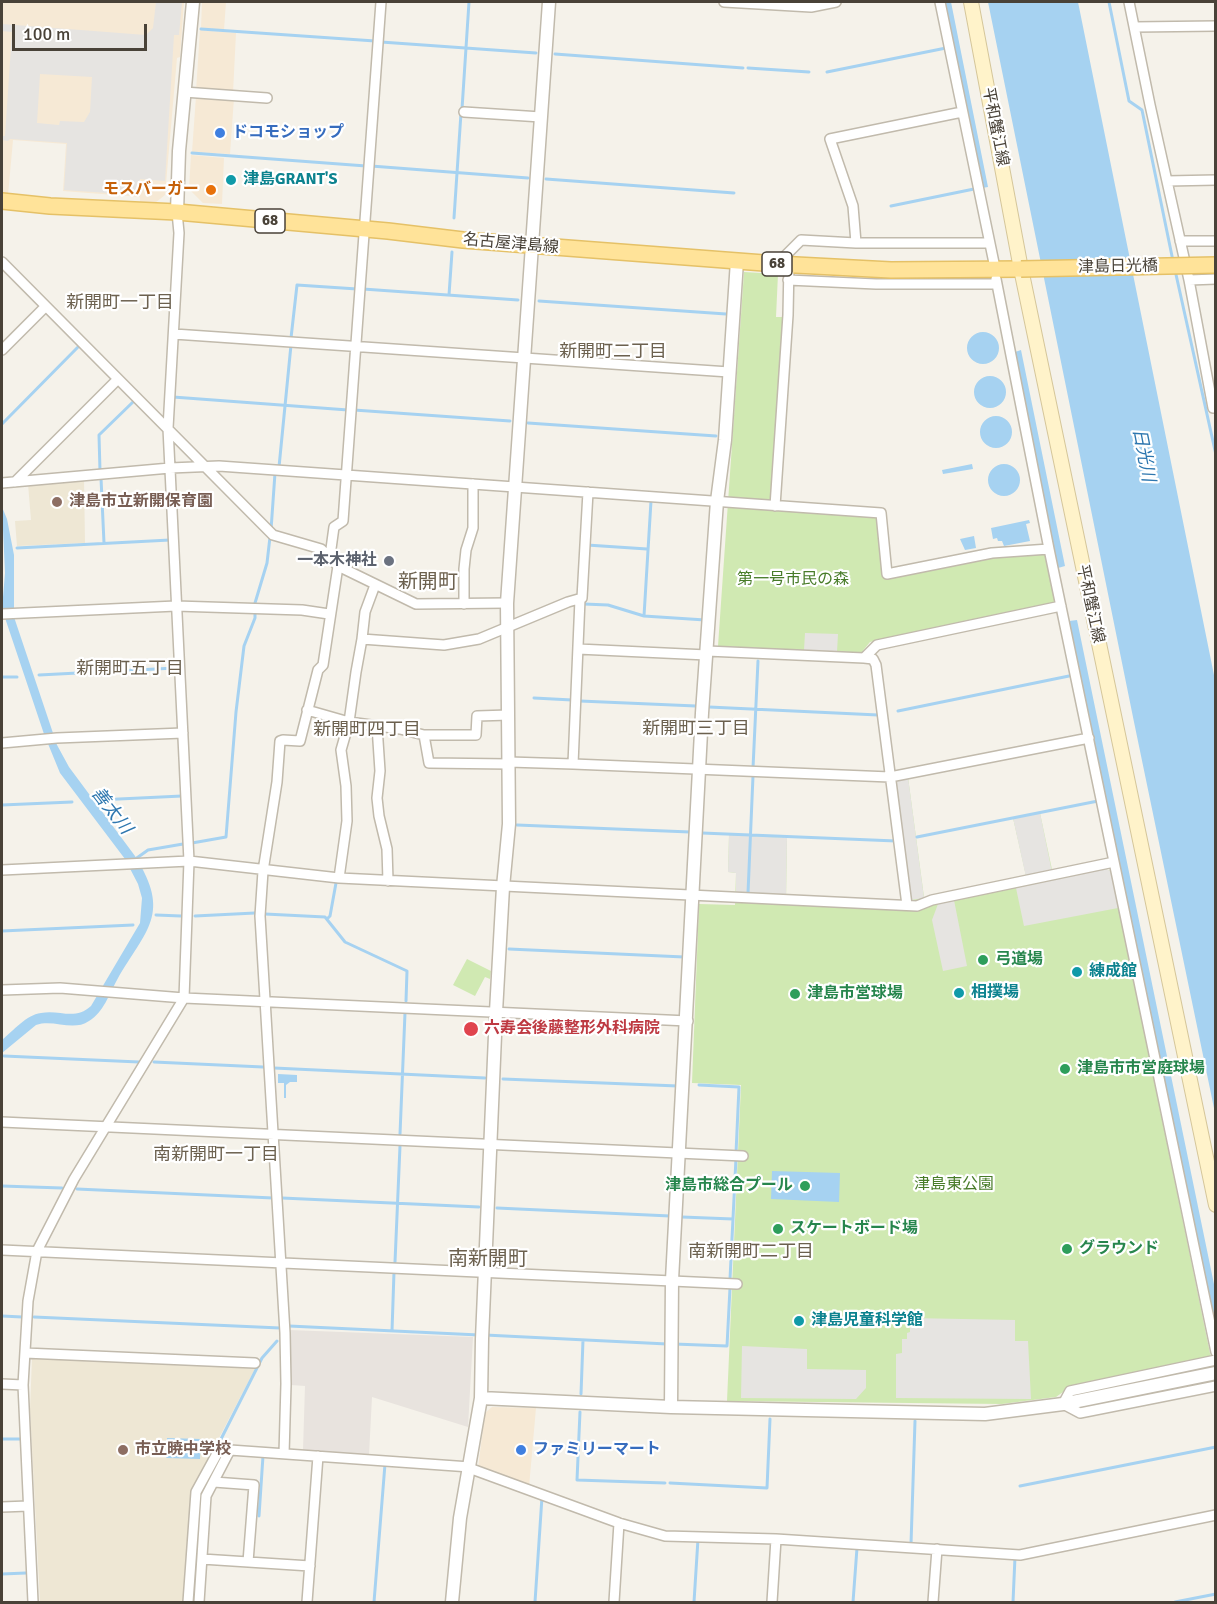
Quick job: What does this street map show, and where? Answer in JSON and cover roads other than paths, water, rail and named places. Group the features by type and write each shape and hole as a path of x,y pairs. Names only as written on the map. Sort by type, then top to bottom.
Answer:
{"main road":[{"name":"平和蟹江線","path":"971,2 1021,268 1215,1205"},
{"name":"名古屋津島線","path":"2,201 50,206 177,212 532,246 737,261 785,269 1021,268"},
{"name":"津島日光橋","path":"1021,268 1215,265"}],"street":[{"path":"33,1602 24,1385 28,1301 37,1251 74,1179 184,998 189,861 168,428 179,233 177,212 179,150 193,2"},
{"path":"330,556 334,527 343,521 381,2"},
{"path":"452,1602 460,1518 481,1398 496,1012 508,824 507,603 549,2"},
{"path":"724,2 811,7 837,2"},
{"path":"940,2 994,263"},
{"path":"1129,2 1190,280 1213,408"},
{"path":"1135,27 1215,26"},
{"path":"184,92 267,98"},
{"path":"464,112 542,117"},
{"path":"856,243 853,206 830,139 962,112"},
{"path":"1167,181 1215,180"},
{"path":"776,506 788,315 785,269 801,240 856,243 989,243"},
{"path":"1180,241 1215,241"},
{"path":"671,1407 672,1280 700,769 717,501 725,440 737,261"},
{"path":"2,262 271,532 321,549 338,566 416,604 507,603"},
{"path":"785,269 876,284 997,282 1049,549 1215,1352"},
{"path":"1190,280 1215,279"},
{"path":"2,350 45,307"},
{"path":"174,334 729,372"},
{"path":"15,482 118,379"},
{"path":"2,483 205,466 881,513 887,574 992,553 1049,549"},
{"path":"464,604 466,550 473,528 473,484"},
{"path":"573,764 580,599 582,598 588,492"},
{"path":"284,1454 286,1384 281,1262 260,915 263,871 277,782 280,741 300,741 318,670 323,665 338,566"},
{"path":"339,878 347,821 346,786 341,750 349,722 365,612 375,585"},
{"path":"362,639 444,645 479,639 580,599"},
{"path":"2,614 177,606 302,610 329,614"},
{"path":"864,658 877,645 1061,606"},
{"path":"578,649 873,659 876,665 908,905"},
{"path":"307,710 349,722 424,735 476,735 477,716 508,715"},
{"path":"377,726 380,771 377,798 387,849 388,881"},
{"path":"2,743 57,738 183,733"},
{"path":"424,735 429,763 573,764 890,777 1089,738"},
{"path":"2,870 189,861 339,878 917,906 932,900 1114,862"},
{"path":"2,990 60,988 184,998 687,1021"},
{"path":"2,1122 743,1156"},
{"path":"2,1250 737,1284"},
{"path":"25,1353 255,1363"},
{"path":"1063,1404 1070,1390 1215,1360"},
{"path":"481,1398 671,1407 985,1414 1063,1404 1215,1373"},
{"path":"2,1384 24,1385"},
{"path":"1063,1404 1080,1413 1215,1386"},
{"path":"188,1602 196,1492 219,1450 469,1467 619,1523 664,1536 776,1539 1020,1555 1215,1515"},
{"path":"199,1602 206,1496 230,1450"},
{"path":"308,1602 318,1456"},
{"path":"214,1482 254,1485 248,1562"},
{"path":"2,1507 28,1506"},
{"path":"614,1602 619,1523"},
{"path":"772,1602 776,1539"},
{"path":"933,1602 937,1550"},
{"path":"202,1559 310,1566"}],"water":[{"path":"944,2 951,2 988,187 982,188"},
{"name":"日光川","path":"988,2 1078,2 1215,680 1215,1113 1134,722"},
{"path":"983,332 994,337 999,348 994,359 983,364 972,359 967,348 972,337"},
{"path":"1021,350 1065,566 1058,568 1015,352"},
{"path":"990,376 1001,381 1006,392 1001,403 990,408 979,403 974,392 979,381"},
{"path":"996,416 1007,421 1012,432 1007,443 996,448 985,443 980,432 985,421"},
{"path":"972,464 973,469 943,474 942,470"},
{"path":"1004,464 1015,469 1020,480 1015,491 1004,496 993,491 988,480 993,469"},
{"path":"2,507 7,519 14,555 14,617 57,745 69,767 135,856 152,893 153,908 151,921 145,934 102,1008 94,1017 83,1024 70,1026 50,1023 36,1025 2,1053 2,1040 35,1014 48,1012 73,1014 91,1006 140,923 142,898 138,884 125,859 60,773 44,734 2,609 5,573"},
{"path":"1029,520 1030,523 1026,524 1030,541 1004,546 1002,541 998,541 997,538 993,539 991,528"},
{"path":"974,536 976,548 965,550 960,539"},
{"path":"1077,620 1215,1289 1215,1326 1069,621"},
{"path":"278,1074 297,1075 297,1082 290,1082 286,1085 286,1098 284,1098 284,1083 278,1083"},
{"name":"津島市総合プール","path":"772,1171 840,1173 839,1202 771,1199"},
{"path":"167,1438 201,1439 200,1459 166,1458"}],"waterway":[{"path":"462,109 469,2"},
{"path":"1109,2 1129,101 1142,110 1173,261"},
{"path":"201,29 375,41"},
{"path":"381,42 536,53"},
{"path":"827,72 946,48"},
{"path":"555,54 743,68"},
{"path":"748,68 809,72"},
{"path":"454,218 461,113"},
{"path":"192,153 366,166"},
{"path":"371,166 528,178"},
{"path":"546,179 734,193"},
{"path":"891,206 974,189"},
{"path":"449,295 452,252"},
{"path":"1175,270 1216,455"},
{"path":"291,338 297,285 357,289"},
{"path":"363,289 518,300"},
{"path":"539,301 726,314"},
{"path":"271,530 275,473 279,467 291,345"},
{"path":"2,424 79,346"},
{"path":"173,397 348,410"},
{"path":"100,471 99,435 134,401"},
{"path":"354,410 510,421"},
{"path":"528,423 716,436"},
{"path":"101,478 104,543"},
{"path":"644,616 651,501"},
{"path":"192,843 226,837 244,646 255,618 255,603 267,563 270,537"},
{"path":"17,548 170,540"},
{"path":"587,545 647,549"},
{"path":"584,604 608,605 644,616 705,620"},
{"path":"753,768 758,661"},
{"path":"39,675 175,668"},
{"path":"898,711 1069,676"},
{"path":"2,677 17,677"},
{"path":"534,698 572,700"},
{"path":"580,701 696,706"},
{"path":"709,707 878,715"},
{"path":"748,893 753,776"},
{"name":"善太川","path":"98,800 182,796"},
{"path":"917,837 1098,801"},
{"path":"2,805 72,802"},
{"path":"517,825 690,832"},
{"path":"702,833 896,841"},
{"path":"134,860 148,850 183,844"},
{"path":"327,919 330,916 336,883"},
{"path":"195,916 255,913"},
{"path":"265,914 325,917 345,942 407,971 406,1001"},
{"path":"156,915 181,916"},
{"path":"2,931 133,925"},
{"path":"509,949 684,957"},
{"path":"400,1134 405,1013"},
{"path":"4,1056 139,1062"},
{"path":"154,1062 263,1067"},
{"path":"274,1068 485,1078"},
{"path":"503,1079 678,1086"},
{"path":"699,1085 739,1087 736,1153"},
{"path":"395,1262 400,1146"},
{"path":"730,1279 736,1158"},
{"path":"2,1186 62,1188"},
{"path":"77,1189 273,1198"},
{"path":"282,1198 479,1207"},
{"path":"497,1208 670,1216"},
{"path":"682,1217 733,1219"},
{"path":"392,1331 394,1272"},
{"path":"674,1344 727,1346 730,1288"},
{"path":"2,1316 22,1317"},
{"path":"34,1317 280,1328"},
{"path":"289,1326 479,1335"},
{"path":"485,1335 667,1344"},
{"path":"581,1394 583,1340"},
{"path":"219,1443 262,1358 277,1341"},
{"path":"580,1412 577,1480 665,1483"},
{"path":"670,1483 767,1488 770,1419"},
{"path":"911,1544 915,1421"},
{"path":"2,1439 20,1439"},
{"path":"1020,1486 1216,1447"},
{"path":"208,1462 212,1453"},
{"path":"259,1516 263,1456"},
{"path":"374,1602 385,1464"},
{"path":"193,1602 201,1494 209,1477"},
{"path":"535,1602 542,1497"},
{"path":"694,1602 698,1539"},
{"path":"853,1602 857,1548"},
{"path":"1013,1602 1015,1557"},
{"path":"2,1574 26,1573"},
{"path":"1175,1602 1216,1594"}],"place":[{"name":"ドコモショップ","path":"220,133"},
{"name":"津島GRANT'S","path":"231,180"},
{"name":"モスバーガー","path":"211,190"},
{"name":"津島市立新開保育園","path":"57,502"},
{"name":"一本木神社","path":"389,561"},
{"name":"弓道場","path":"983,960"},
{"name":"練成館","path":"1077,972"},
{"name":"相撲場","path":"959,993"},
{"name":"津島市営球場","path":"795,994"},
{"name":"六寿会後藤整形外科病院","path":"471,1029"},
{"name":"津島市市営庭球場","path":"1065,1069"},
{"name":"津島市総合プール","path":"805,1186"},
{"name":"スケートボード場","path":"778,1229"},
{"name":"グラウンド","path":"1067,1249"},
{"name":"津島児童科学館","path":"799,1321"},
{"name":"市立暁中学校","path":"123,1450"},
{"name":"ファミリーマート","path":"521,1450"}],"district":[{"name":"新開町一丁目","path":"120,303"},
{"name":"新開町二丁目","path":"613,352"},
{"name":"新開町","path":"428,583"},
{"name":"新開町五丁目","path":"130,669"},
{"name":"新開町三丁目","path":"696,729"},
{"name":"新開町四丁目","path":"367,730"},
{"name":"南新開町一丁目","path":"216,1155"},
{"name":"南新開町二丁目","path":"751,1252"},
{"name":"南新開町","path":"488,1260"}],"park label":[{"name":"第一号市民の森","path":"793,580"},
{"name":"津島東公園","path":"954,1185"}]}
